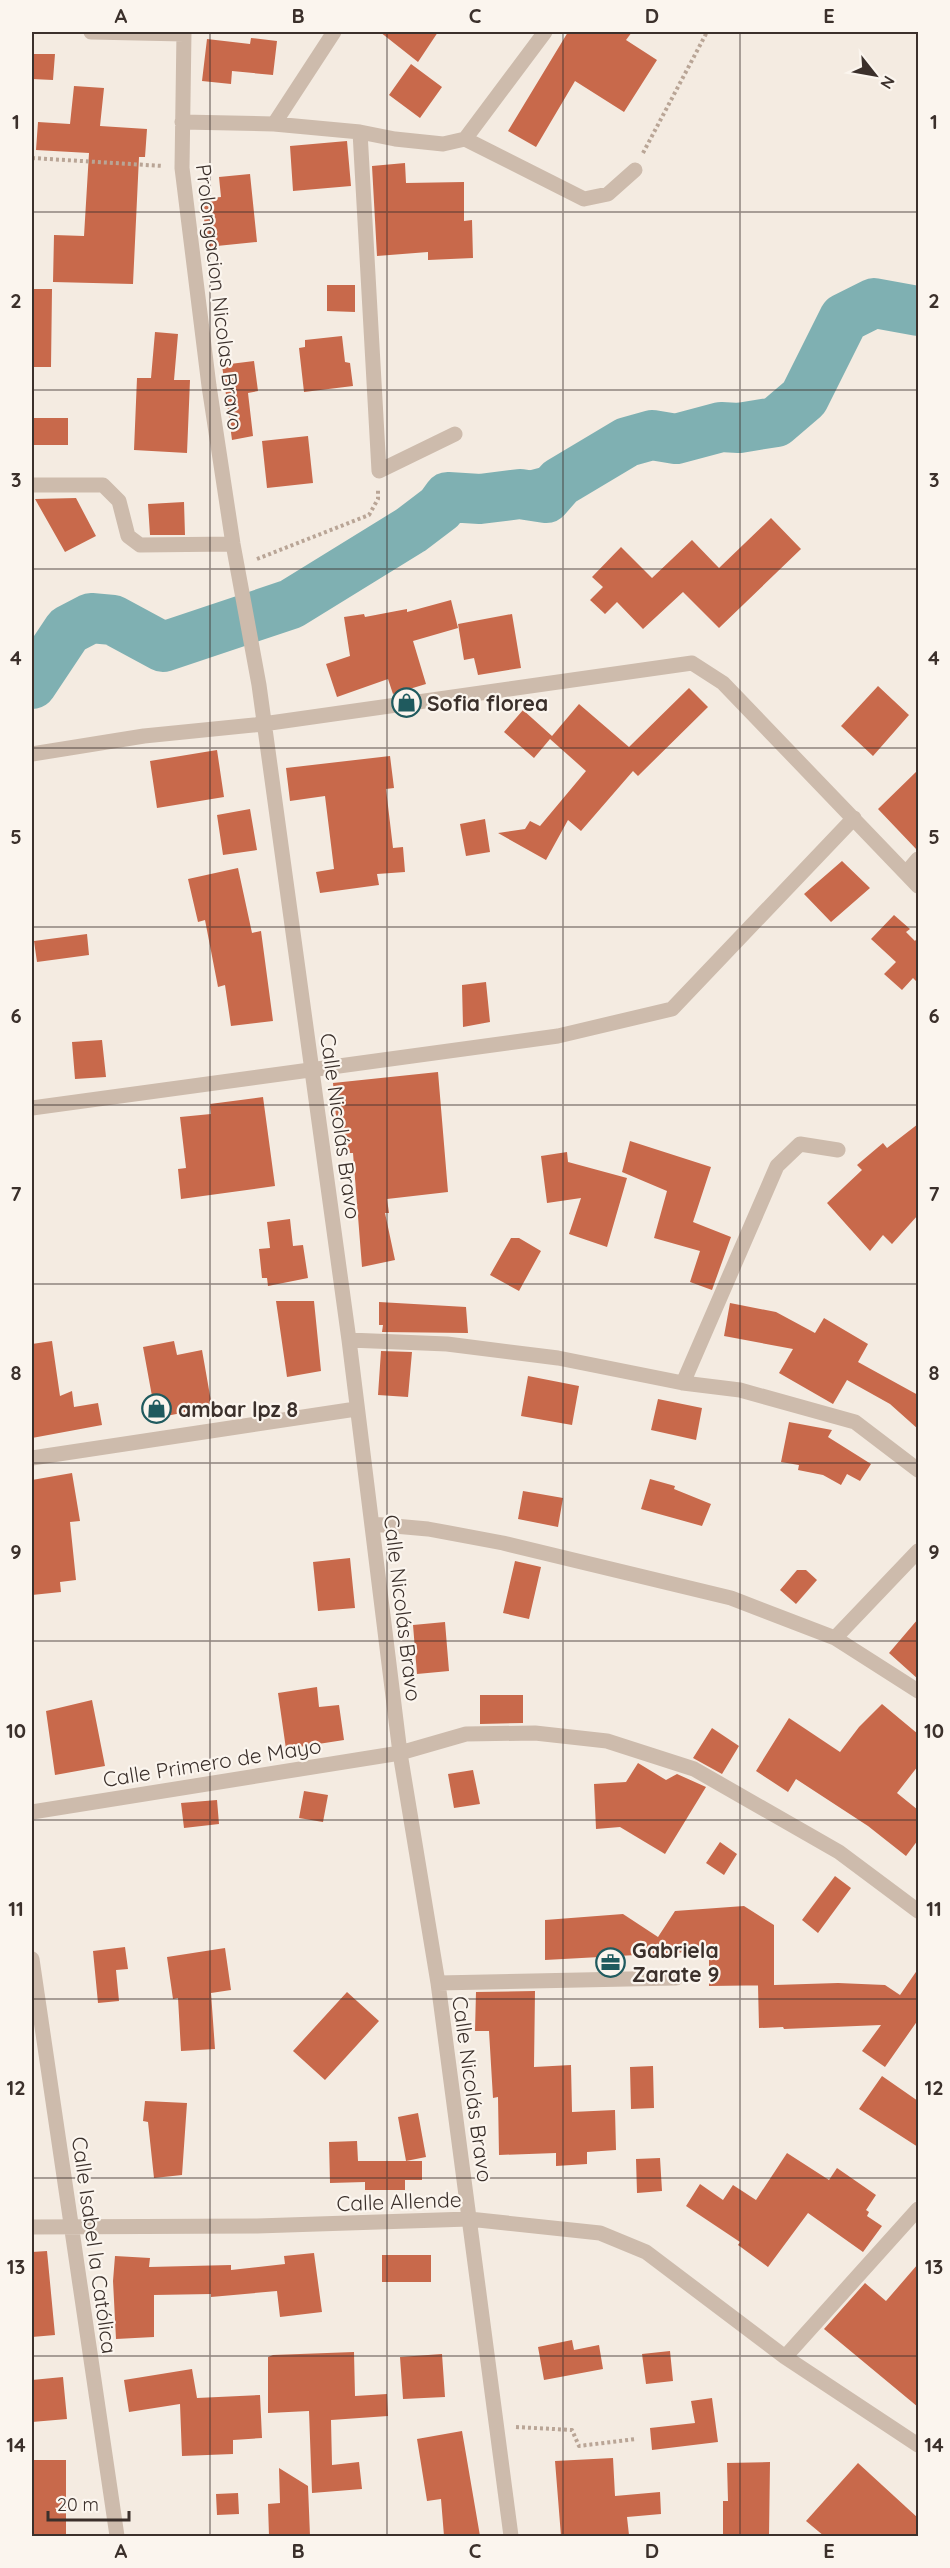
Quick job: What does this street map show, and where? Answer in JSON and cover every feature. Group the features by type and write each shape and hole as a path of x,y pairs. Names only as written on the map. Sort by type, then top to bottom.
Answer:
{"street":[{"path":"91,32 184,33"},
{"path":"274,124 334,32"},
{"path":"465,140 545,32"},
{"name":"Prolongacion Nicolas Bravo","path":"184,33 182,168 207,375 233,544 259,685"},
{"path":"182,122 274,124 360,132 395,139 443,144 465,140 584,199 608,194 635,170"},
{"path":"360,132 379,471 455,434"},
{"path":"32,485 103,485 119,501 128,537 140,545 233,544"},
{"path":"32,754 144,736 263,724 692,663 723,683 918,886"},
{"name":"Calle Nicolás Bravo","path":"259,685 349,1340 400,1753 438,1983 511,2536"},
{"path":"32,1108 558,1036 672,1009 854,818"},
{"path":"906,873 918,859"},
{"path":"683,1383 777,1166 800,1144 838,1150"},
{"path":"349,1340 447,1344 558,1358 683,1383 740,1390 855,1422 918,1470"},
{"path":"32,1458 356,1409"},
{"path":"372,1524 428,1529 503,1542 731,1598 835,1638 918,1691"},
{"path":"835,1638 918,1551"},
{"name":"Calle Primero de Mayo","path":"32,1812 400,1753 465,1734 535,1733 607,1741 694,1769 839,1852 918,1911"},
{"name":"Calle Isabel la Católica","path":"32,1959 117,2536"},
{"path":"438,1983 676,1978"},
{"path":"785,2357 918,2208"},
{"name":"Calle Allende","path":"32,2227 257,2226 469,2219 600,2233 646,2252 785,2357 918,2445"}],"path":[{"path":"635,170 707,32"},
{"path":"32,158 182,168"},
{"path":"238,573 369,515 378,499 379,471"},
{"path":"498,2426 572,2430 579,2446 636,2439"}],"building":[{"path":"380,32 438,32 418,62"},
{"path":"568,32 632,32 626,40 657,60 624,112 575,81 536,147 508,131"},
{"path":"251,38 277,41 273,75 232,71 231,84 202,81 207,39 250,44"},
{"path":"32,54 55,54 53,80 32,79"},
{"path":"411,64 442,87 420,118 389,95"},
{"path":"74,86 104,88 100,126 147,129 145,157 139,157 133,284 53,282 54,235 84,236 89,153 36,150 38,122 70,124"},
{"path":"347,141 351,186 293,191 290,146"},
{"path":"405,163 406,183 464,182 464,221 472,220 473,258 428,260 428,252 377,256 372,166"},
{"path":"250,174 257,242 207,247 202,199 221,197 219,177"},
{"path":"327,285 355,285 355,312 327,311"},
{"path":"32,289 52,289 51,367 32,367"},
{"path":"155,332 178,334 174,380 190,380 187,453 134,450 137,378 151,378"},
{"path":"342,336 345,362 350,363 353,386 304,392 299,348 305,347 305,340"},
{"path":"254,361 258,391 248,393 253,436 232,440 222,365"},
{"path":"32,418 68,418 68,445 32,445"},
{"path":"308,436 313,483 267,488 262,441"},
{"path":"76,498 96,536 65,552 35,499"},
{"path":"184,502 185,535 150,535 148,504"},
{"path":"771,518 801,549 719,628 683,592 643,629 617,602 605,614 590,600 603,587 592,577 621,547 652,578 692,540 719,568"},
{"path":"451,600 458,628 413,641 426,684 393,694 388,679 337,697 326,664 350,656 344,617 364,614 365,617 407,609 407,612"},
{"path":"512,614 521,668 478,675 474,658 464,660 458,624"},
{"path":"878,686 909,715 873,756 841,726"},
{"path":"689,688 708,707 638,776 633,771 581,831 568,820 546,860 498,833 525,829 530,821 540,826 586,771 550,739 534,758 504,732 523,710 552,736 579,704 629,747"},
{"path":"217,750 224,797 157,808 150,761"},
{"path":"390,756 394,788 386,789 393,848 403,847 405,872 377,874 379,885 320,893 316,872 334,869 325,796 290,801 286,768"},
{"path":"918,770 918,849 917,850 878,809"},
{"path":"250,809 257,850 223,855 217,815"},
{"path":"485,819 490,852 466,856 460,824"},
{"path":"842,861 870,888 831,922 804,894"},
{"path":"238,868 252,933 261,931 273,1021 231,1026 225,985 218,987 205,920 198,922 188,879"},
{"path":"894,915 910,929 906,932 915,941 918,937 918,983 913,978 902,990 884,974 896,962 871,939"},
{"path":"87,934 89,955 37,962 34,941"},
{"path":"486,982 490,1022 463,1027 462,985"},
{"path":"102,1040 106,1077 75,1079 72,1042"},
{"path":"438,1072 448,1192 387,1199 389,1213 385,1213 395,1260 362,1267 353,1153 344,1153 342,1117 336,1117 333,1083"},
{"path":"263,1097 275,1186 181,1199 178,1169 186,1168 180,1117 211,1114 210,1104"},
{"path":"918,1124 918,1215 892,1244 883,1235 870,1251 827,1203 862,1170 857,1165 883,1143 887,1148"},
{"path":"630,1141 711,1167 693,1222 731,1237 712,1290 690,1282 700,1251 654,1238 667,1191 622,1172"},
{"path":"567,1152 568,1162 627,1178 607,1247 569,1234 581,1198 547,1203 541,1156"},
{"path":"290,1219 293,1246 303,1245 308,1278 268,1286 267,1278 262,1278 259,1249 270,1248 267,1222"},
{"path":"511,1238 519,1238 541,1251 519,1291 490,1275"},
{"path":"276,1301 314,1301 321,1371 287,1377"},
{"path":"379,1302 466,1307 468,1333 382,1332 383,1325 379,1325"},
{"path":"730,1303 776,1312 815,1333 824,1318 868,1344 858,1362 918,1395 918,1429 890,1404 847,1380 833,1404 779,1373 793,1349 724,1336"},
{"path":"52,1341 60,1396 72,1391 74,1407 98,1403 102,1425 32,1438 32,1344"},
{"path":"174,1341 177,1355 202,1350 212,1407 156,1418 143,1347"},
{"path":"381,1351 412,1352 408,1397 378,1395"},
{"path":"528,1376 579,1386 572,1425 521,1416"},
{"path":"658,1399 702,1408 696,1440 651,1430"},
{"path":"789,1422 832,1430 828,1437 871,1464 860,1481 847,1474 841,1485 823,1475 798,1470 799,1465 781,1462"},
{"path":"72,1473 80,1521 70,1522 76,1580 60,1582 61,1592 32,1595 32,1480"},
{"path":"650,1479 675,1486 674,1489 711,1504 702,1526 641,1509"},
{"path":"523,1491 563,1498 558,1527 518,1519"},
{"path":"350,1558 355,1608 318,1611 313,1562"},
{"path":"515,1561 541,1567 529,1619 503,1613"},
{"path":"797,1570 806,1570 817,1580 796,1604 780,1590"},
{"path":"918,1619 918,1679 889,1653"},
{"path":"445,1622 449,1671 417,1674 413,1625"},
{"path":"317,1687 319,1707 339,1705 344,1740 286,1749 278,1693"},
{"path":"480,1695 523,1695 523,1723 480,1724"},
{"path":"92,1700 105,1766 55,1775 46,1711"},
{"path":"882,1704 918,1734 918,1766 897,1793 918,1810 918,1840 906,1856 868,1826 796,1779 788,1792 756,1771 789,1718 840,1752 859,1727"},
{"path":"712,1728 739,1746 722,1774 693,1758"},
{"path":"638,1763 666,1780 677,1774 706,1787 665,1854 620,1827 596,1829 594,1784 626,1782"},
{"path":"473,1770 480,1804 454,1808 448,1774"},
{"path":"304,1791 328,1795 323,1822 299,1818"},
{"path":"217,1800 219,1824 184,1828 181,1803"},
{"path":"720,1842 737,1854 724,1875 706,1863"},
{"path":"835,1876 851,1888 818,1933 802,1920"},
{"path":"744,1906 774,1925 774,1985 838,1983 885,1985 900,1995 918,1969 918,2020 885,2067 862,2051 881,2025 759,2028 758,1985 709,1986 709,1951 545,1960 545,1920 623,1914 658,1937 675,1911"},
{"path":"125,1947 128,1969 116,1970 119,2001 98,2003 93,1951"},
{"path":"225,1948 231,1990 211,1993 215,2049 181,2051 178,1998 173,1999 167,1957"},
{"path":"535,1991 534,2067 571,2065 572,2112 615,2110 616,2150 587,2152 587,2164 556,2166 556,2153 499,2155 498,2097 493,2098 489,2031 475,2031 476,1992"},
{"path":"347,1992 379,2021 325,2080 293,2051"},
{"path":"653,2066 654,2108 631,2109 630,2067"},
{"path":"882,2076 918,2101 918,2147 859,2109"},
{"path":"145,2101 187,2103 182,2175 154,2178 148,2122 143,2121"},
{"path":"418,2113 426,2157 406,2161 398,2117"},
{"path":"357,2141 358,2161 422,2161 422,2180 405,2180 405,2190 365,2190 365,2182 330,2183 329,2142"},
{"path":"787,2153 829,2180 837,2168 876,2195 866,2210 869,2212 867,2216 882,2226 863,2252 808,2213 768,2267 738,2245 740,2242 686,2206 700,2184 723,2200 733,2185 756,2200"},
{"path":"660,2158 662,2191 637,2193 636,2159"},
{"path":"47,2251 55,2335 32,2337 32,2252"},
{"path":"314,2253 322,2312 280,2317 277,2291 211,2297 211,2294 154,2295 154,2337 116,2339 113,2281 115,2256 150,2258 149,2267 231,2265 231,2270 285,2264 284,2256"},
{"path":"382,2255 431,2255 431,2282 382,2282"},
{"path":"918,2264 918,2407 824,2329 865,2283 886,2301"},
{"path":"572,2340 574,2350 599,2345 603,2369 544,2380 538,2347"},
{"path":"670,2351 673,2381 646,2384 642,2354"},
{"path":"354,2352 355,2396 387,2394 388,2416 331,2420 332,2465 359,2462 362,2489 312,2493 309,2411 268,2413 268,2357"},
{"path":"442,2354 445,2397 403,2399 400,2357"},
{"path":"192,2369 197,2398 260,2395 262,2438 233,2440 233,2454 182,2456 180,2404 129,2412 124,2380"},
{"path":"63,2377 67,2419 32,2422 32,2380"},
{"path":"712,2398 718,2442 652,2450 650,2428 695,2423 691,2401"},
{"path":"462,2431 480,2536 444,2536 441,2499 427,2501 417,2439"},
{"path":"613,2458 615,2496 660,2492 661,2514 627,2517 629,2535 561,2536 555,2461"},
{"path":"32,2460 66,2460 66,2536 32,2536"},
{"path":"770,2462 769,2536 723,2536 723,2501 728,2501 727,2463"},
{"path":"858,2463 918,2518 918,2536 824,2536 806,2521"},
{"path":"279,2468 308,2486 310,2536 269,2536 268,2504 280,2503"},
{"path":"238,2493 239,2514 217,2515 216,2494"}],"waterway":[{"path":"32,684 68,630 91,618 113,620 163,647 291,604 411,530 440,508 448,497 480,499 520,494 546,498 560,482 627,442 652,435 676,439 721,427 739,428 776,422 804,398 844,318 874,303 918,311"},
{"path":"475,499 527,475 553,469 585,467"}],"place":[{"name":"Sofia florea","path":"406,703"},
{"name":"ambar lpz 8","path":"157,1409"},
{"name":"Gabriela Zarate 9","path":"611,1962"}]}
